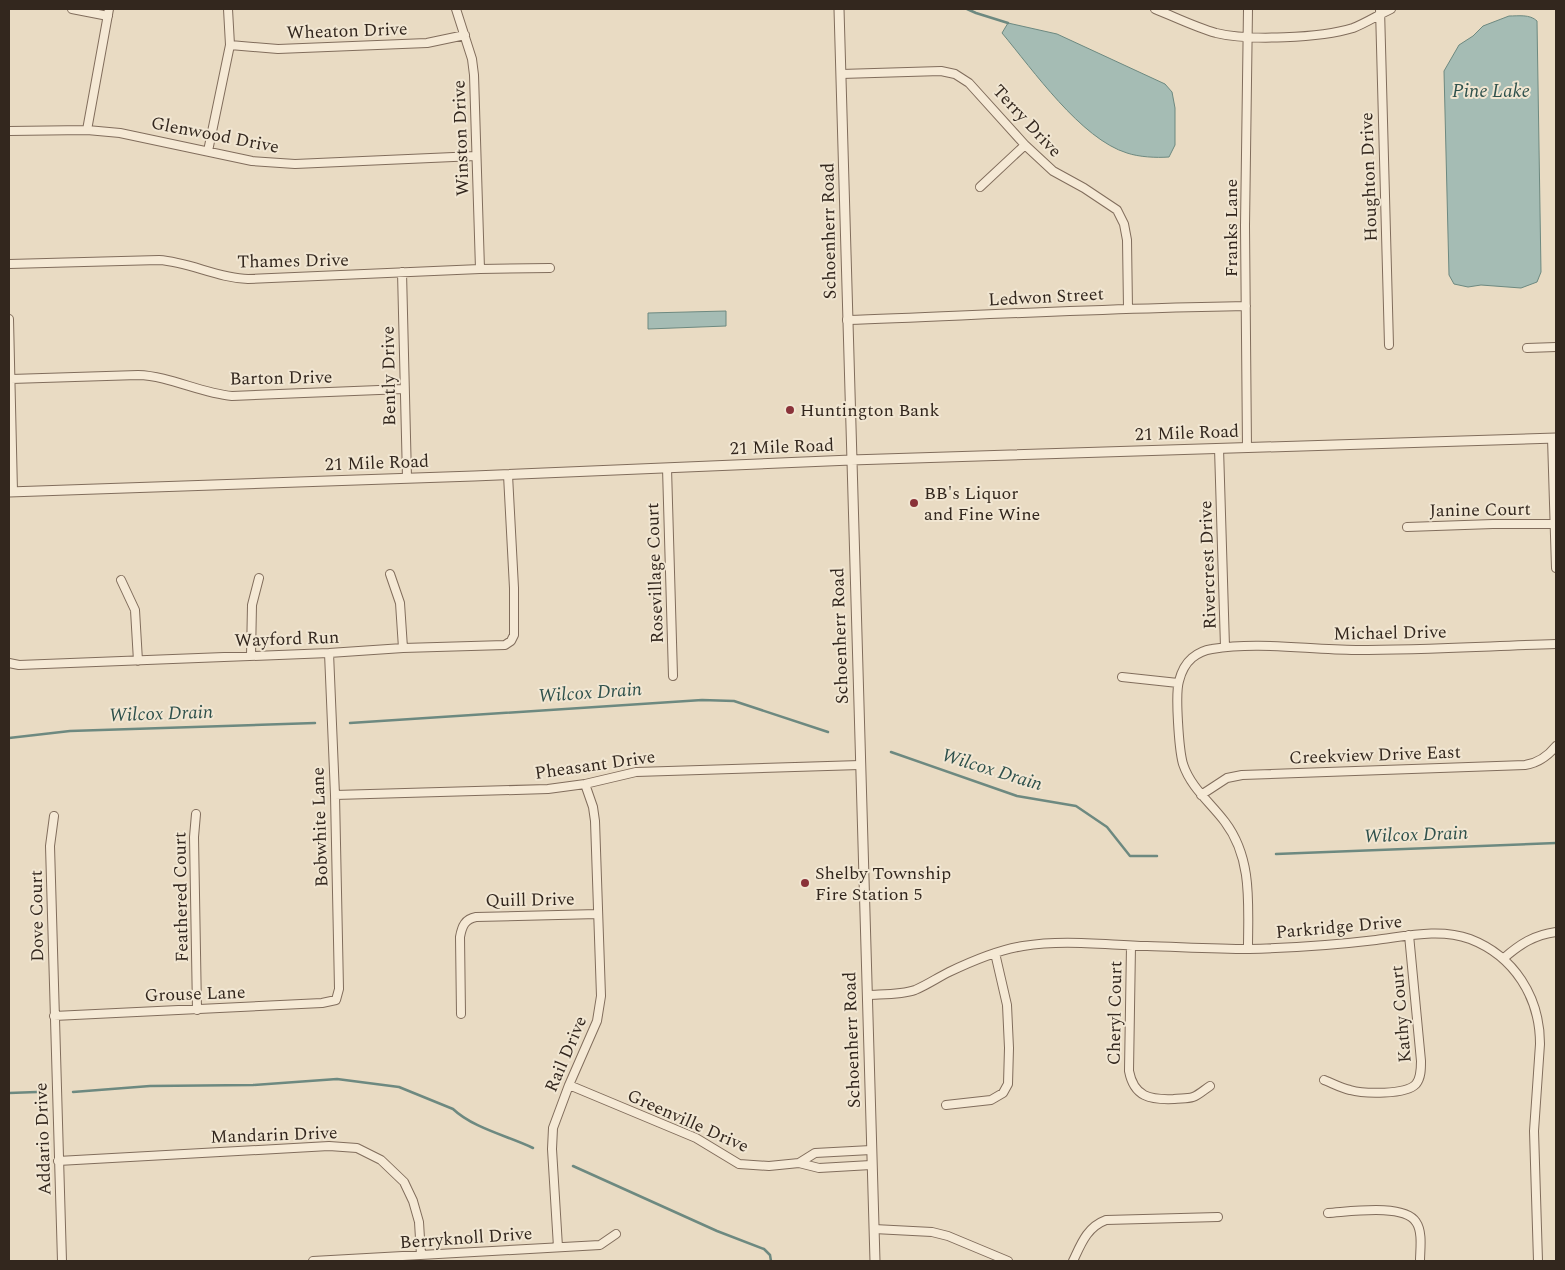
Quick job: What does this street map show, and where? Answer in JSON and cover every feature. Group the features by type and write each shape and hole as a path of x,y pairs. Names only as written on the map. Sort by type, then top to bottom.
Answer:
{"street":[{"path":"72,9 108,13 87,130"},
{"path":"208,150 230,45 228,9"},
{"name":"Winston Drive","path":"456,9 472,59 474,75 480,270"},
{"name":"Schoenherr Road","path":"839,9 875,1261"},
{"path":"1155,9 1214,32 1248,37 1309,36 1342,31 1360,25 1380,11 1391,9"},
{"name":"Franks Lane","path":"1247,448 1245,226 1248,9"},
{"name":"Houghton Drive","path":"1380,11 1389,345"},
{"name":"Wheaton Drive","path":"230,45 278,49 427,43 465,35"},
{"name":"Terry Drive","path":"841,74 940,71 955,74 969,83 1025,145 1053,171 1101,198 1117,210 1123,218 1127,240 1128,308"},
{"name":"Glenwood Drive","path":"9,131 87,130 138,136 252,161 295,164 476,156"},
{"path":"980,187 1025,145"},
{"name":"Thames Drive","path":"9,264 159,260 182,263 229,277 248,279 550,268"},
{"name":"Bently Drive","path":"402,272 407,478"},
{"name":"Ledwon Street","path":"847,320 1128,308 1246,306"},
{"path":"9,319 11,492"},
{"path":"1527,348 1556,347"},
{"name":"Barton Drive","path":"11,379 138,374 232,396 404,389"},
{"path":"1554,438 1556,568"},
{"name":"21 Mile Road","path":"11,492 508,475 851,460 1554,438"},
{"name":"Rivercrest Drive","path":"1178,683 1185,667 1192,658 1205,651 1225,647 1219,448"},
{"name":"Rosevillage Court","path":"667,468 673,676"},
{"name":"Wayford Run","path":"9,662 19,665 138,661 506,645 514,635 514,588 508,475"},
{"name":"Janine Court","path":"1407,527 1554,524"},
{"path":"390,574 400,603 403,648"},
{"path":"251,655 252,605 259,578"},
{"path":"122,580 135,610 138,661"},
{"name":"Michael Drive","path":"1225,647 1283,646 1356,650 1556,644"},
{"name":"Bobwhite Lane","path":"329,653 335,795 339,989 336,1000"},
{"path":"1122,677 1178,683 1179,736 1188,776 1201,795 1226,823 1242,854 1248,890 1248,949"},
{"name":"Creekview Drive East","path":"1201,795 1219,782 1234,776 1525,765 1540,760 1554,749"},
{"name":"Pheasant Drive","path":"335,795 548,789 585,784 636,772 860,765"},
{"name":"Rail Drive","path":"558,1247 552,1138 555,1120 600,1010 595,822 593,807 585,784"},
{"name":"Feathered Court","path":"196,814 194,837 197,1010"},
{"name":"Dove Court","path":"54,816 50,846 54,1016"},
{"name":"Quill Drive","path":"461,1014 460,937 465,922 476,916 598,914"},
{"path":"1504,958 1518,946 1533,937 1556,932"},
{"name":"Parkridge Drive","path":"867,995 916,990 978,958 1020,946 1039,943 1077,942 1131,946 1248,949 1316,946 1409,935 1440,934 1461,936 1481,944 1504,958 1527,987 1537,1013 1540,1031 1534,1131 1538,1261"},
{"name":"Kathy Court","path":"1324,1080 1346,1089 1363,1092 1404,1090 1415,1085 1418,1081 1421,1061 1409,935"},
{"name":"Cheryl Court","path":"1131,946 1129,1071 1132,1083 1142,1094 1166,1099 1194,1097 1210,1086"},
{"path":"946,1105 991,1100 1003,1093 1008,1084 1007,1005 995,953"},
{"name":"Grouse Lane","path":"54,1016 322,1004 336,1000"},
{"name":"Addario Drive","path":"54,1016 62,1261"},
{"name":"Greenville Drive","path":"569,1085 696,1138 739,1164 769,1166 799,1163 819,1168 871,1166"},
{"name":"Mandarin Drive","path":"58,1161 329,1146 357,1148 382,1160 404,1182 413,1201 419,1222 421,1255"},
{"name":"Greenville Drive","path":"799,1163 815,1153 871,1150"},
{"path":"1328,1213 1387,1210 1406,1214 1418,1226 1420,1261"},
{"path":"1073,1261 1090,1230 1097,1223 1106,1220 1218,1217"},
{"path":"874,1229 932,1232 948,1236 1008,1261"},
{"name":"Berryknoll Drive","path":"313,1261 393,1259 421,1255 600,1245 616,1234"}],"water":[{"name":"Pine Lake","path":"1509,16 1527,16 1537,21 1541,272 1537,282 1521,288 1481,285 1468,287 1454,284 1449,275 1444,71 1459,45 1473,36 1483,26"},
{"path":"1008,23 1057,34 1165,84 1172,92 1175,108 1175,145 1169,157 1148,157 1127,153 1092,134 1059,102 1002,33"},
{"path":"726,311 726,326 648,329 648,313"}],"waterway":[{"path":"967,9 1008,23"},
{"name":"Wilcox Drain","path":"350,723 702,700 734,701 828,732"},
{"name":"Wilcox Drain","path":"9,738 70,731 315,723"},
{"name":"Wilcox Drain","path":"891,752 1017,796 1076,806 1107,827 1130,856 1157,856"},
{"name":"Wilcox Drain","path":"1276,854 1556,843"},
{"path":"73,1092 150,1086 253,1085 337,1079 399,1087 453,1109 461,1116 481,1127 533,1148"},
{"path":"9,1093 37,1092"},
{"path":"573,1166 717,1231 764,1249 770,1255 771,1261"}],"place":[{"name":"Huntington Bank","path":"790,410"},
{"name":"BB's Liquor and Fine Wine","path":"914,503"},
{"name":"Shelby Township Fire Station 5","path":"805,883"}]}
